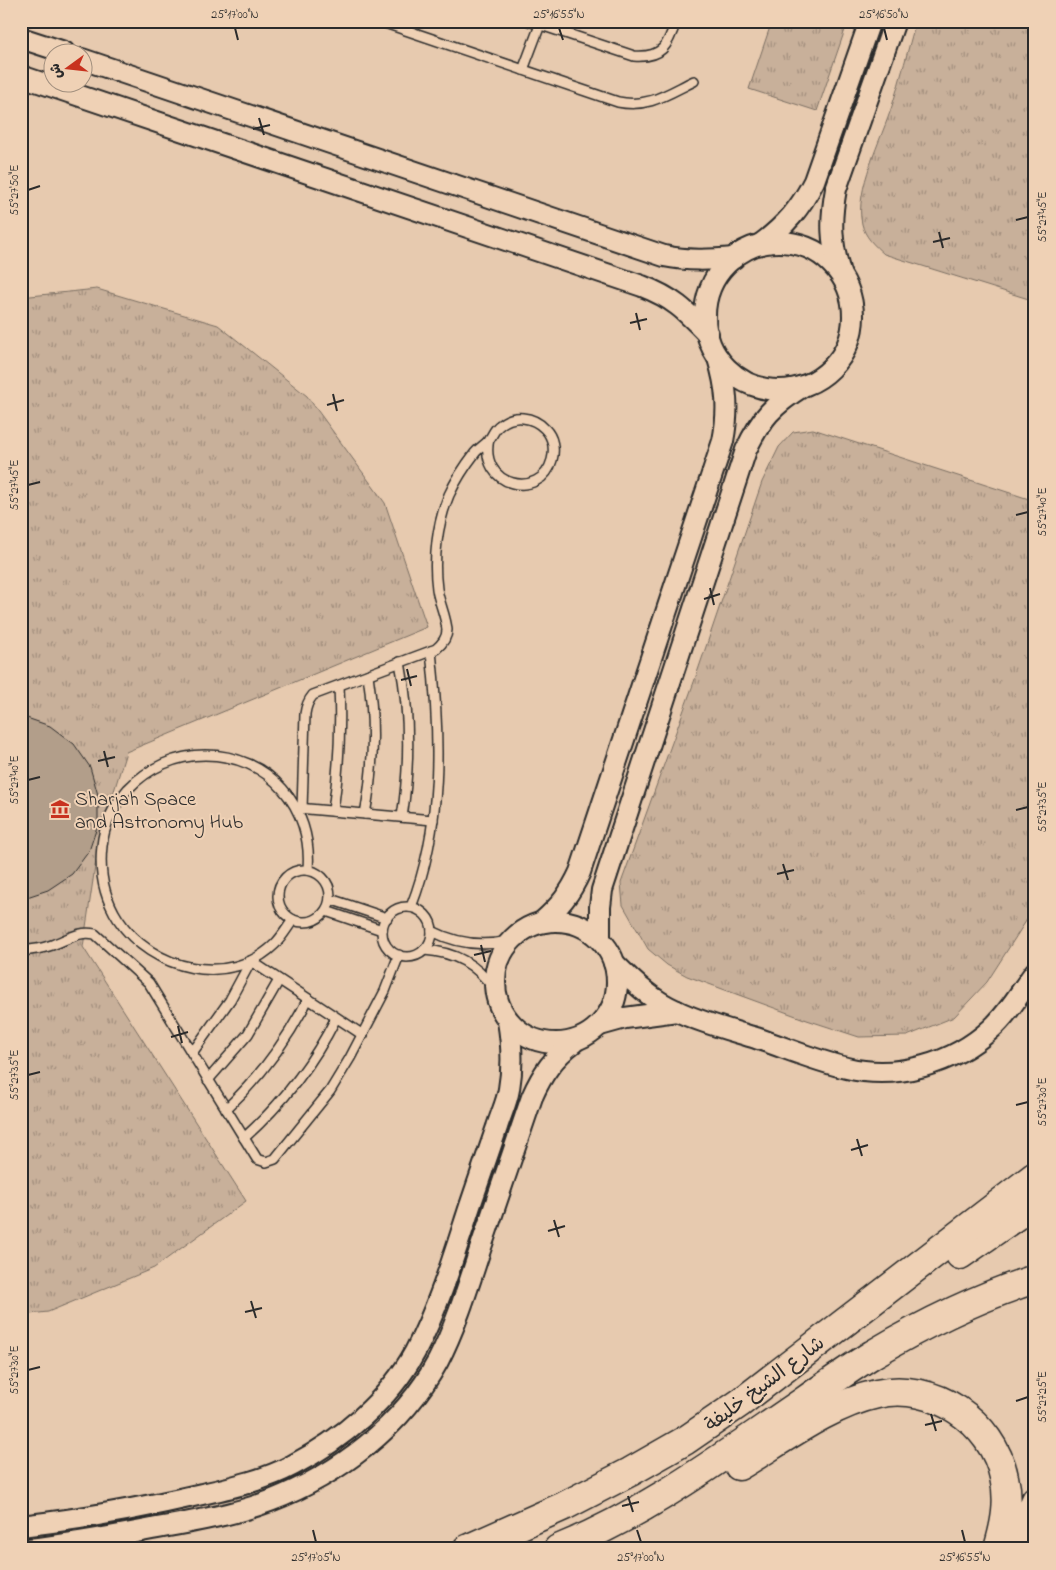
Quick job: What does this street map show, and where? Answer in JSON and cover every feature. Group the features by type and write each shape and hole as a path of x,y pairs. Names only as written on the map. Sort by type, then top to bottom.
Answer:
{"highway":[{"name":"شارع الشيخ خليفة","path":"467,1549 564,1506 659,1457 720,1417 1035,1176"},
{"path":"786,1366 799,1364 811,1359 1035,1203"},
{"name":"شارع الشيخ خليفة","path":"558,1549 632,1514 685,1482 872,1355 941,1318 1024,1283 1035,1272"},
{"path":"685,1482 724,1474 822,1417 860,1398 900,1392 920,1394 940,1400 958,1410 974,1423 998,1457 1004,1476 1007,1496 1006,1517 998,1549"}],"main road":[{"path":"1013,1549 1035,1500"}],"street":[{"path":"542,922 559,907 572,890 580,872 723,441 727,420 727,399 724,378 708,334 705,313 709,292 719,273 734,258 760,244 779,230 794,215 804,200 814,181 870,21"},
{"path":"600,940 599,915 602,890 746,450 755,430 768,413 785,398 820,378 835,365 846,349 852,330 853,311 849,292 840,275 833,250 831,232 832,210 836,190 895,21"},
{"path":"21,38 42,45"},
{"path":"92,62 664,256 692,260 734,258"},
{"path":"21,76 659,292 687,311 708,334"},
{"path":"760,244 783,242 805,247 825,258 840,275"},
{"path":"718,358 731,372 747,383 765,389 784,390 803,386"},
{"path":"574,1042 556,1044 538,1042 522,1034 508,1021 499,1006 494,989 495,971 501,954 509,941 525,928 542,922 558,920 573,923 588,930 600,940 614,963 633,982 677,1011 848,1068 874,1072 900,1071 926,1066 950,1057 972,1045 992,1029 1009,1010 1035,972"},
{"path":"29,1549 63,1545 173,1525 268,1502 303,1487 336,1468 366,1446 394,1420 417,1392 437,1361 466,1292 539,1080 560,1052 588,1035 600,1025 612,1007 617,985 614,963"},
{"path":"600,1025 625,1018 677,1011"},
{"path":"21,1526 124,1511 196,1496 258,1480 292,1466 321,1448 349,1428 376,1402 396,1380 414,1353 432,1316 444,1282 509,1090 512,1046 508,1021"}],"lane":[{"path":"379,21 618,102 643,104 694,81"},
{"path":"529,21 634,56 646,57 655,55 663,49 670,39 676,21"},
{"path":"523,70 540,25"},
{"path":"308,869 307,838 300,808 306,706 314,695 432,650 445,640 447,629 440,606 436,569 438,538 443,512 461,473 499,425 515,418 532,420 540,424 550,437 554,454 552,463 548,470 534,481 526,484 509,482 501,478 490,465 487,448 489,439"},
{"path":"411,907 425,865 433,820 437,753 432,650"},
{"path":"400,662 407,705 409,740 402,817"},
{"path":"365,814 373,744 372,706 368,675"},
{"path":"333,811 339,753 339,686"},
{"path":"293,920 275,944 250,961 216,970 182,966 169,961 126,930 106,895 100,856 105,829 116,805 124,794 143,776 166,762 192,756 219,756 255,768 265,774 283,789 300,808 433,820"},
{"path":"301,869 308,869 320,874 325,879 330,892 330,899 326,910 317,919 299,922 293,920 282,911 278,898 280,885 288,874 301,869"},
{"path":"330,899 387,918"},
{"path":"411,907 418,909 428,918 432,931 431,938 424,950 413,956 399,956 388,948 382,936 382,930 387,918 400,908 411,907"},
{"path":"326,910 382,930"},
{"path":"432,931 450,939 473,944 509,941"},
{"path":"21,951 49,946 78,933 95,934 149,983 257,1159 271,1162 275,1160 330,1091 363,1035 399,956"},
{"path":"424,950 446,953 469,963 487,979 494,989"},
{"path":"250,961 363,1035"},
{"path":"192,1053 230,1000 250,961"},
{"path":"208,1080 248,1034 279,980"},
{"path":"226,1109 272,1059 308,999"},
{"path":"244,1138 276,1108 299,1080 336,1018"}],"green space":[{"path":"772,21 848,21 817,111 749,89"},
{"path":"916,21 1035,21 1035,301 884,254 870,240 863,229 861,211 865,181 892,106"},
{"path":"97,289 218,325 307,396 385,503 427,627 126,752 99,840 83,947 246,1201 154,1268 48,1312 21,1315 21,297"},
{"path":"813,429 1035,501 1035,907 987,982 954,1017 907,1036 859,1037 687,976 667,965 648,949 623,905 621,883 694,682 762,482 779,447 793,432"}],"building":[{"name":"Sharjah Space and Astronomy Hub","path":"21,716 50,726 74,744 90,767 98,795 98,824 89,851 72,874 48,890 21,899"}],"place":[{"name":"Sharjah Space and Astronomy Hub","path":"60,809"}]}
